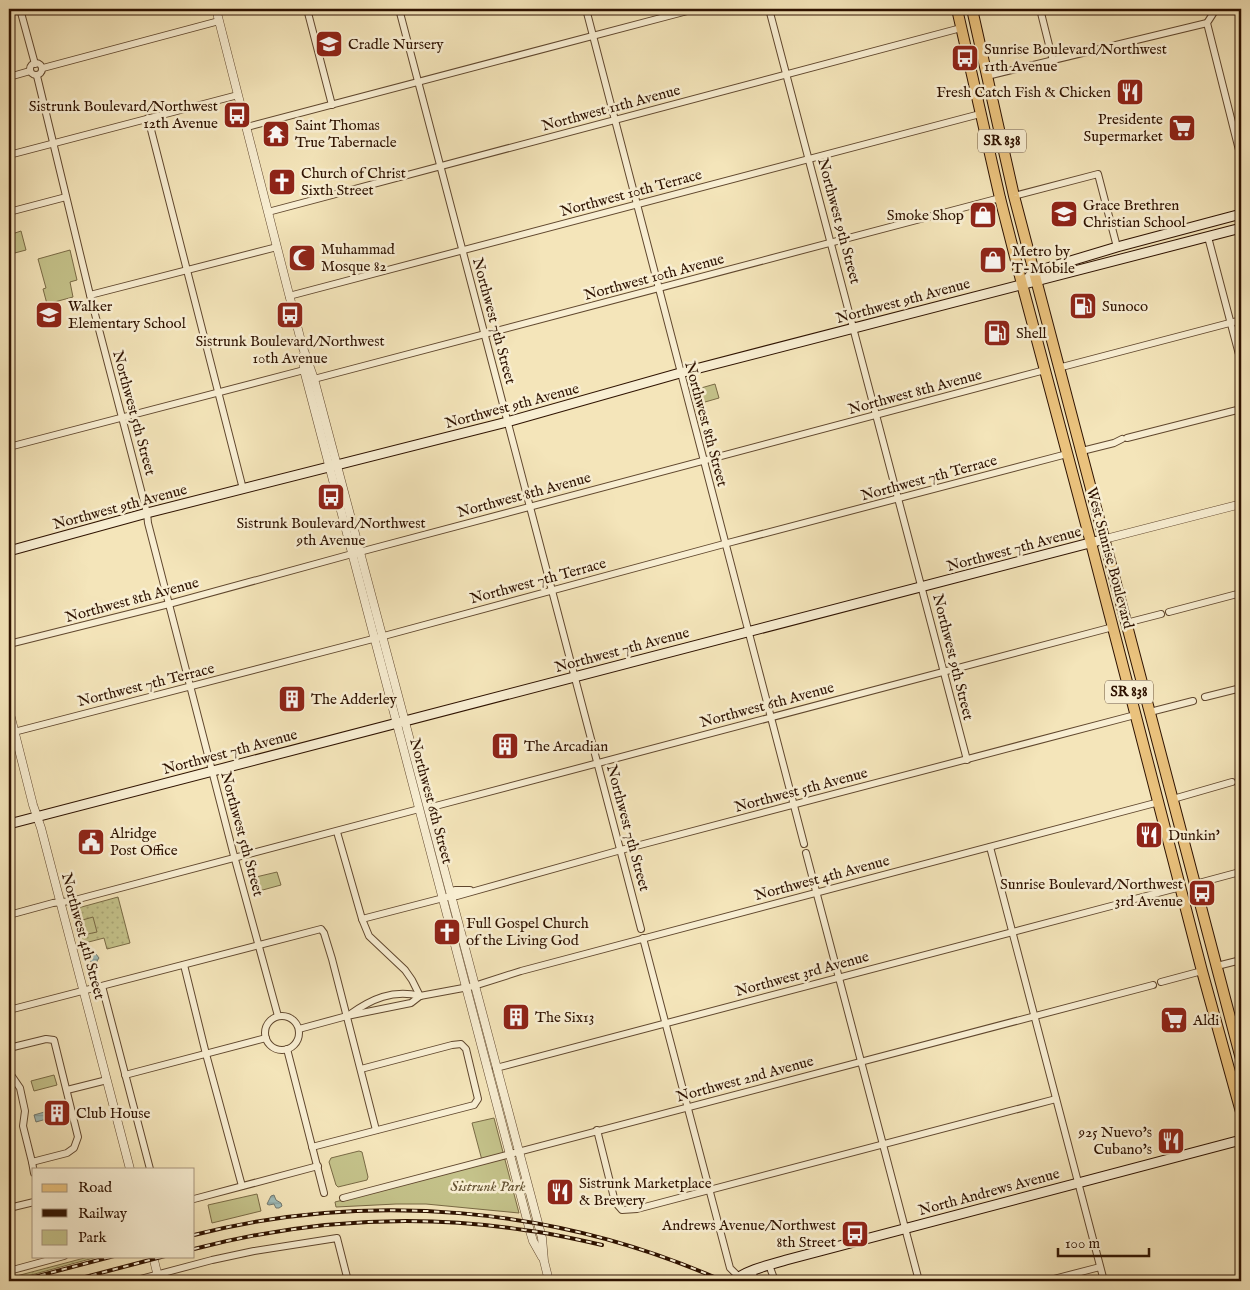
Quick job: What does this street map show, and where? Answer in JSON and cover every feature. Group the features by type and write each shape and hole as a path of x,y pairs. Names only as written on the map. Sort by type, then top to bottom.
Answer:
{"main road":[{"name":"West Sunrise Boulevard","path":"957,9 980,114 1022,284 1092,543 1202,972 1241,1112"},
{"name":"West Sunrise Boulevard","path":"972,9 1014,196 1058,368 1082,451 1241,1054"},
{"path":"968,60 979,74 987,76"},
{"path":"1022,284 1035,277 1117,247 1241,214"},
{"path":"1035,277 1241,228"},
{"name":"Northwest 9th Avenue","path":"9,551 147,513 507,422 680,373 1022,284"},
{"name":"Northwest 7th Avenue","path":"9,824 1105,539"},
{"path":"1135,715 1147,719 1154,728"},
{"path":"1196,948 1210,965 1217,966"},
{"name":"North Andrews Avenue","path":"742,1277 768,1265 1241,1140"}],"street":[{"path":"20,9 35,64"},
{"name":"Northwest 6th Street","path":"216,9 302,345 314,379 352,554 374,639 401,722"},
{"path":"307,9 332,105"},
{"name":"Northwest 7th Street","path":"399,9 641,929"},
{"name":"Northwest 8th Street","path":"586,9 724,544 804,844"},
{"path":"247,127 695,9"},
{"name":"Northwest 9th Street","path":"769,9 967,760"},
{"path":"1040,9 1053,60"},
{"path":"987,76 1207,23 1216,9"},
{"path":"30,71 37,76 42,72 43,68 219,21"},
{"path":"1207,23 1238,130 1241,158"},
{"name":"Northwest 11th Avenue","path":"268,212 787,76 961,28"},
{"path":"35,64 39,64 43,68"},
{"path":"9,77 30,71 31,67 35,64"},
{"name":"Northwest 5th Street","path":"37,76 52,143 123,417 148,523 278,1016"},
{"path":"9,155 238,96"},
{"name":"Northwest 10th Terrace","path":"290,296 980,114"},
{"path":"148,118 243,489"},
{"path":"1014,196 1098,174 1117,247"},
{"path":"9,212 66,197"},
{"name":"Northwest 10th Avenue","path":"314,379 1000,198"},
{"path":"1208,237 1241,362"},
{"path":"90,295 277,248"},
{"path":"1058,368 1241,320"},
{"name":"Northwest 6th Street","path":"302,345 304,370 361,551 383,635 401,722 423,808 514,1152 543,1243 544,1261 549,1281"},
{"path":"9,447 304,370"},
{"name":"Northwest 8th Avenue","path":"9,644 169,604 361,551 1045,370"},
{"path":"1082,451 1114,443 1124,438 1241,409"},
{"name":"Northwest 7th Terrace","path":"14,732 374,639 383,635 1067,454"},
{"name":"Northwest 7th Avenue","path":"1105,539 1241,504"},
{"path":"1169,612 1241,593"},
{"path":"1126,623 1162,614"},
{"name":"Northwest 6th Avenue","path":"9,915 337,832 1113,627"},
{"path":"1205,697 1241,688"},
{"path":"1150,712 1193,701"},
{"name":"Northwest 4th Street","path":"9,710 130,1168"},
{"name":"Northwest 5th Avenue","path":"362,919 457,896 621,850 1135,715"},
{"path":"1173,799 1232,782"},
{"name":"Northwest 4th Avenue","path":"347,1016 367,1002 388,994 420,996 471,987 492,979 643,938 1158,802"},
{"path":"337,832 362,919 369,936 404,970 412,980 420,996"},
{"path":"990,847 1104,1281"},
{"path":"806,853 919,1281"},
{"path":"1195,884 1236,873"},
{"path":"1127,902 1181,887"},
{"name":"Northwest 6th Street","path":"447,897 472,977 471,987 496,1068 514,1152"},
{"name":"Northwest 3rd Avenue","path":"496,1068 1115,905"},
{"path":"9,1010 321,929 324,932 347,1016 376,1130"},
{"path":"643,938 730,1268 742,1277 758,1281"},
{"path":"1217,966 1241,960"},
{"path":"184,965 242,1186"},
{"path":"1161,982 1202,972"},
{"name":"Northwest 4th Avenue","path":"472,977 483,980 492,979"},
{"name":"Northwest 2nd Avenue","path":"343,1198 1153,985"},
{"path":"102,986 150,1168"},
{"name":"Northwest 4th Avenue","path":"299,1029 347,1016 411,1003 420,996"},
{"path":"278,1016 289,1017 299,1029 298,1039 287,1049 277,1049 266,1038 268,1024 278,1016"},
{"path":"126,1075 266,1038"},
{"path":"9,1048 46,1039 54,1040 78,1137 74,1148 67,1153 32,1162"},
{"path":"312,1147 474,1105 478,1099 478,1092 466,1049 461,1044 360,1069"},
{"path":"287,1049 324,1193"},
{"path":"9,1072 20,1088 25,1111 23,1126 33,1168"},
{"path":"66,1090 107,1080"},
{"path":"597,1130 615,1202 622,1210 637,1209 883,1146 1056,1099"},
{"path":"195,1199 318,1166"},
{"path":"9,1208 32,1202"},
{"path":"133,1281 158,1278 254,1251 336,1238 348,1281"},
{"path":"9,1271 57,1258"},
{"path":"153,1258 158,1278"},
{"path":"768,1265 775,1281"},
{"path":"1046,1281 1100,1266"}],"green space":[{"path":"21,231 26,250 11,254 9,235"},
{"path":"70,250 77,280 70,282 73,297 47,304 43,289 46,288 38,259"},
{"path":"715,384 719,398 698,404 694,390"},
{"path":"277,872 281,885 259,891 256,877"},
{"path":"118,897 130,943 107,949 104,938 81,944 73,916 78,908"},
{"path":"93,917 97,932 83,935 79,921"},
{"path":"54,1075 57,1085 34,1091 31,1081"},
{"name":"Sistrunk Park","path":"494,1118 519,1213 426,1204 336,1207 335,1202 483,1164 472,1123"},
{"path":"359,1151 362,1152 368,1177 367,1180 338,1187 329,1162 331,1158"},
{"path":"257,1194 261,1211 212,1223 208,1205"},
{"path":"84,1258 94,1258 9,1281 9,1278"}],"water":[{"path":"96,954 99,958 97,961 99,967 95,968 92,967 91,961 87,959 88,956"},
{"path":"48,1111 50,1118 36,1122 34,1115"},
{"path":"274,1195 276,1200 281,1203 282,1206 279,1208 276,1208 274,1204 267,1204 271,1196"}],"railway":[{"path":"195,1235 260,1221 327,1213 395,1210 462,1213 529,1222 595,1236 660,1256 723,1281"},
{"path":"195,1249 234,1239 316,1226 399,1221 483,1225 544,1233 602,1245"},
{"path":"19,1281 106,1258"},
{"path":"70,1281 157,1258"}],"place":[{"name":"Cradle Nursery","path":"329,44"},
{"name":"Sunrise Boulevard/Northwest 11th Avenue","path":"965,58"},
{"name":"Fresh Catch Fish & Chicken","path":"1130,92"},
{"name":"Sistrunk Boulevard/Northwest 12th Avenue","path":"237,115"},
{"name":"Presidente Supermarket","path":"1182,128"},
{"name":"Saint Thomas True Tabernacle","path":"276,134"},
{"name":"Church of Christ Sixth Street","path":"282,182"},
{"name":"Grace Brethren Christian School","path":"1064,214"},
{"name":"Smoke Shop","path":"983,215"},
{"name":"Muhammad Mosque 82","path":"302,258"},
{"name":"Metro by T-Mobile","path":"993,260"},
{"name":"Sunoco","path":"1083,306"},
{"name":"Walker Elementary School","path":"49,315"},
{"name":"Sistrunk Boulevard/Northwest 10th Avenue","path":"290,315"},
{"name":"Shell","path":"997,333"},
{"name":"Sistrunk Boulevard/Northwest 9th Avenue","path":"331,497"},
{"name":"The Adderley","path":"292,699"},
{"name":"The Arcadian","path":"505,746"},
{"name":"Dunkin'","path":"1149,835"},
{"name":"Alridge Post Office","path":"91,842"},
{"name":"Sunrise Boulevard/Northwest 3rd Avenue","path":"1202,893"},
{"name":"Full Gospel Church of the Living God","path":"447,932"},
{"name":"The Six13","path":"516,1017"},
{"name":"Aldi","path":"1174,1020"},
{"name":"Club House","path":"57,1113"},
{"name":"925 Nuevo's Cubano's","path":"1171,1141"},
{"name":"Sistrunk Marketplace & Brewery","path":"560,1192"},
{"name":"Andrews Avenue/Northwest 8th Street","path":"855,1234"}]}
